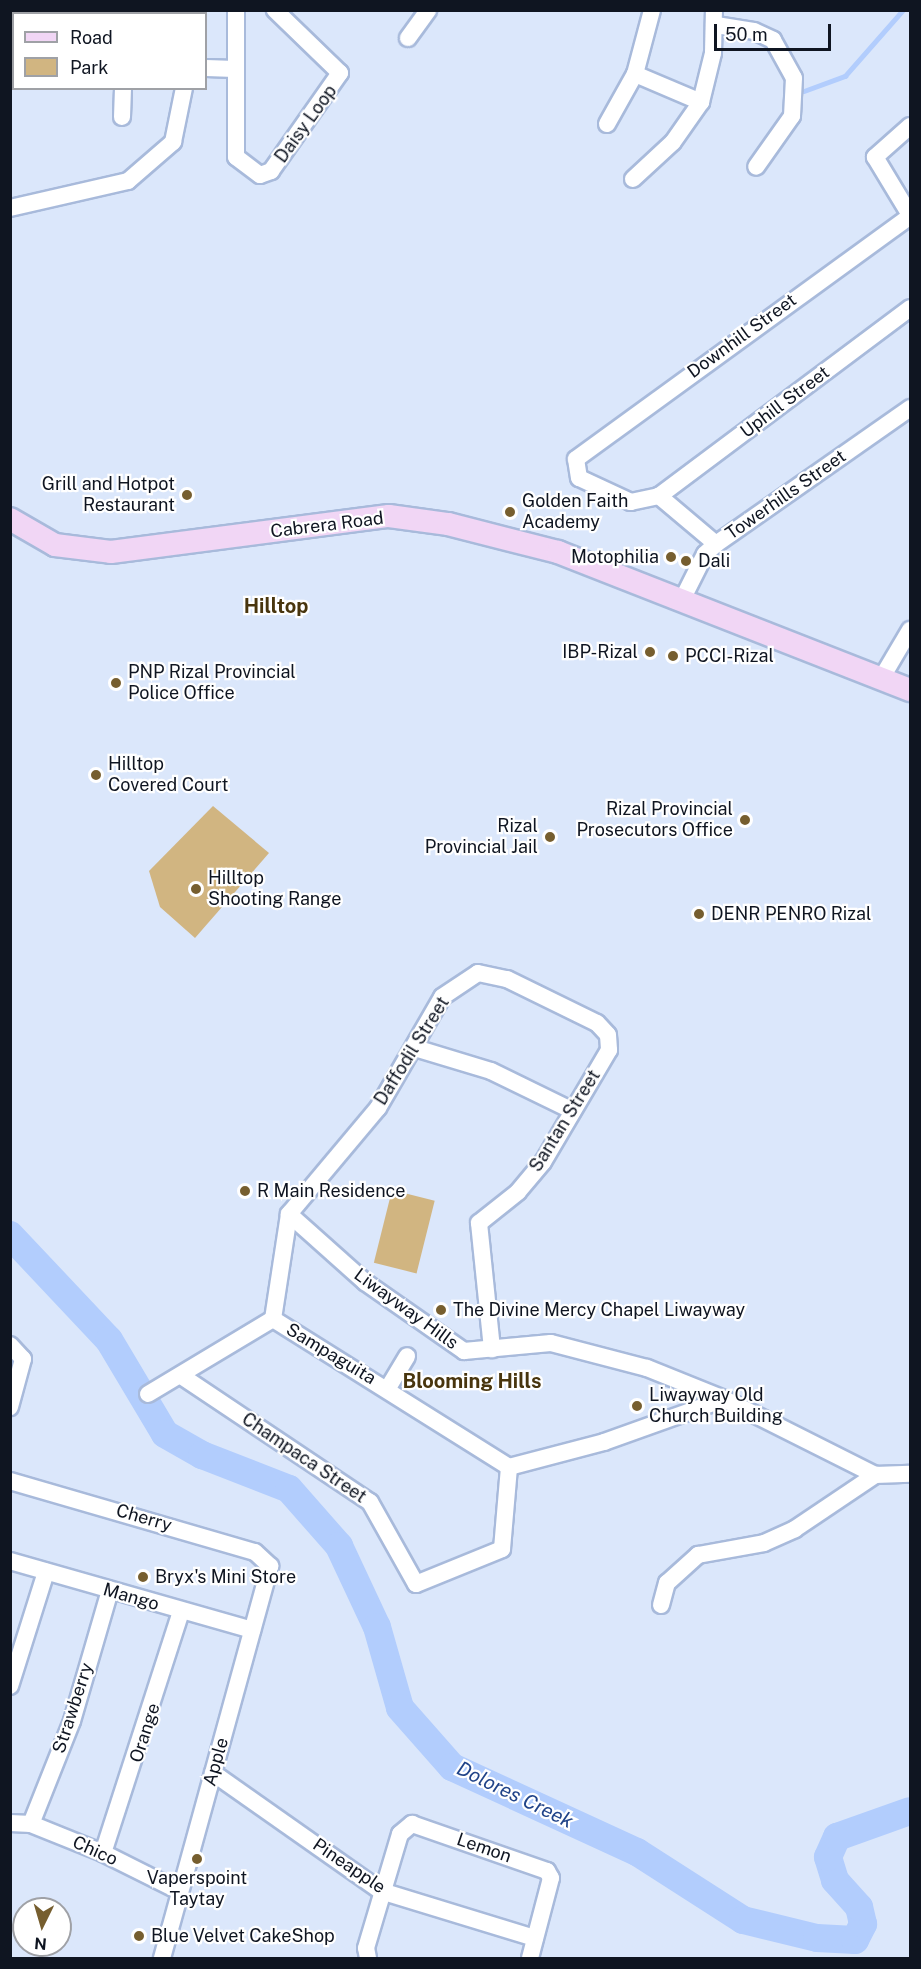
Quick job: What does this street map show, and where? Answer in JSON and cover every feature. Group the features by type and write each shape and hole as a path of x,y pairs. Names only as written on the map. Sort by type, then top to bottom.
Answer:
{"main road":[{"name":"Cabrera Road","path":"10,519 55,545 111,552 388,516 448,524 558,552 910,690"}],"street":[{"name":"Daisy Loop","path":"236,10 236,157 260,175 271,171 340,73 275,10"},
{"path":"408,38 428,10"},
{"path":"607,124 636,74 652,10"},
{"path":"633,179 673,142 701,102 715,18 773,40 794,78 792,116 756,167"},
{"path":"207,68 235,69"},
{"path":"636,74 701,102"},
{"path":"122,117 123,90"},
{"path":"10,208 128,181 173,142 184,90"},
{"path":"910,126 879,149 876,165 910,215"},
{"name":"Downhill Street","path":"659,496 620,499 579,478 576,459 910,215"},
{"name":"Uphill Street","path":"659,496 910,308"},
{"name":"Towerhills Street","path":"682,600 705,554 716,544 910,408"},
{"path":"659,496 716,544"},
{"path":"881,679 910,630"},
{"name":"Daffodil Street","path":"289,1214 378,1108 415,1048 442,998 462,981 478,973 507,979 597,1023 608,1035 609,1050"},
{"path":"415,1048 491,1071 573,1111"},
{"name":"Santan Street","path":"492,1349 479,1223 518,1192 543,1162 609,1050"},
{"path":"148,1394 183,1377 273,1319 289,1214"},
{"name":"Liwayway Hills","path":"289,1214 365,1282 447,1342 464,1351 551,1343 647,1368 724,1399 875,1475 910,1474"},
{"name":"Sampaguita","path":"273,1319 388,1388 510,1467"},
{"path":"10,1407 22,1365 15,1350"},
{"path":"388,1388 407,1356"},
{"name":"Champaca Street","path":"183,1377 370,1502 411,1582 421,1584 496,1552 506,1541 510,1467"},
{"path":"510,1467 604,1442 724,1399"},
{"path":"661,1605 667,1583 698,1555 764,1543 795,1529 875,1475"},
{"name":"Cherry","path":"10,1481 255,1552 270,1566"},
{"name":"Mango","path":"10,1561 252,1630"},
{"name":"Apple","path":"162,1959 177,1890 213,1773 270,1566"},
{"path":"10,1686 46,1572"},
{"name":"Strawberry","path":"31,1824 72,1721 110,1590"},
{"name":"Orange","path":"103,1853 181,1611"},
{"name":"Pineapple","path":"213,1773 381,1891 535,1938"},
{"name":"Chico","path":"10,1823 31,1824 103,1853 177,1890"},
{"name":"Lemon","path":"381,1891 400,1834 412,1824 538,1867 551,1878 535,1938"},
{"path":"368,1959 366,1948 381,1891"},
{"path":"530,1959 535,1938"}],"green space":[{"name":"Hilltop Shooting Range","path":"213,806 269,853 195,938 160,907 149,871"},
{"path":"392,1190 435,1201 417,1273 374,1263"}],"waterway":[{"path":"804,91 845,76 903,10"},
{"name":"Dolores Creek","path":"10,1235 109,1340 165,1434 202,1455 289,1489 339,1546 377,1627 400,1708 452,1767 637,1852 743,1920 817,1938 855,1940 863,1924 859,1907 835,1880 828,1857 837,1837 910,1811"}],"place":[{"name":"Grill and Hotpot Restaurant","path":"187,495"},
{"name":"Golden Faith Academy","path":"510,512"},
{"name":"Motophilia","path":"671,557"},
{"name":"Dali","path":"686,561"},
{"name":"IBP-Rizal","path":"650,652"},
{"name":"PCCI-Rizal","path":"673,656"},
{"name":"PNP Rizal Provincial Police Office","path":"116,683"},
{"name":"Hilltop Covered Court","path":"96,775"},
{"name":"Rizal Provincial Prosecutors Office","path":"745,820"},
{"name":"Rizal Provincial Jail","path":"550,837"},
{"name":"Hilltop Shooting Range","path":"196,889"},
{"name":"DENR PENRO Rizal","path":"699,914"},
{"name":"R Main Residence","path":"245,1191"},
{"name":"The Divine Mercy Chapel Liwayway","path":"441,1310"},
{"name":"Liwayway Old Church Building","path":"637,1406"},
{"name":"Bryx's Mini Store","path":"143,1577"},
{"name":"Vaperspoint Taytay","path":"197,1859"},
{"name":"Blue Velvet CakeShop","path":"139,1936"}],"district":[{"name":"Hilltop","path":"276,606"},
{"name":"Blooming Hills","path":"472,1381"}]}
